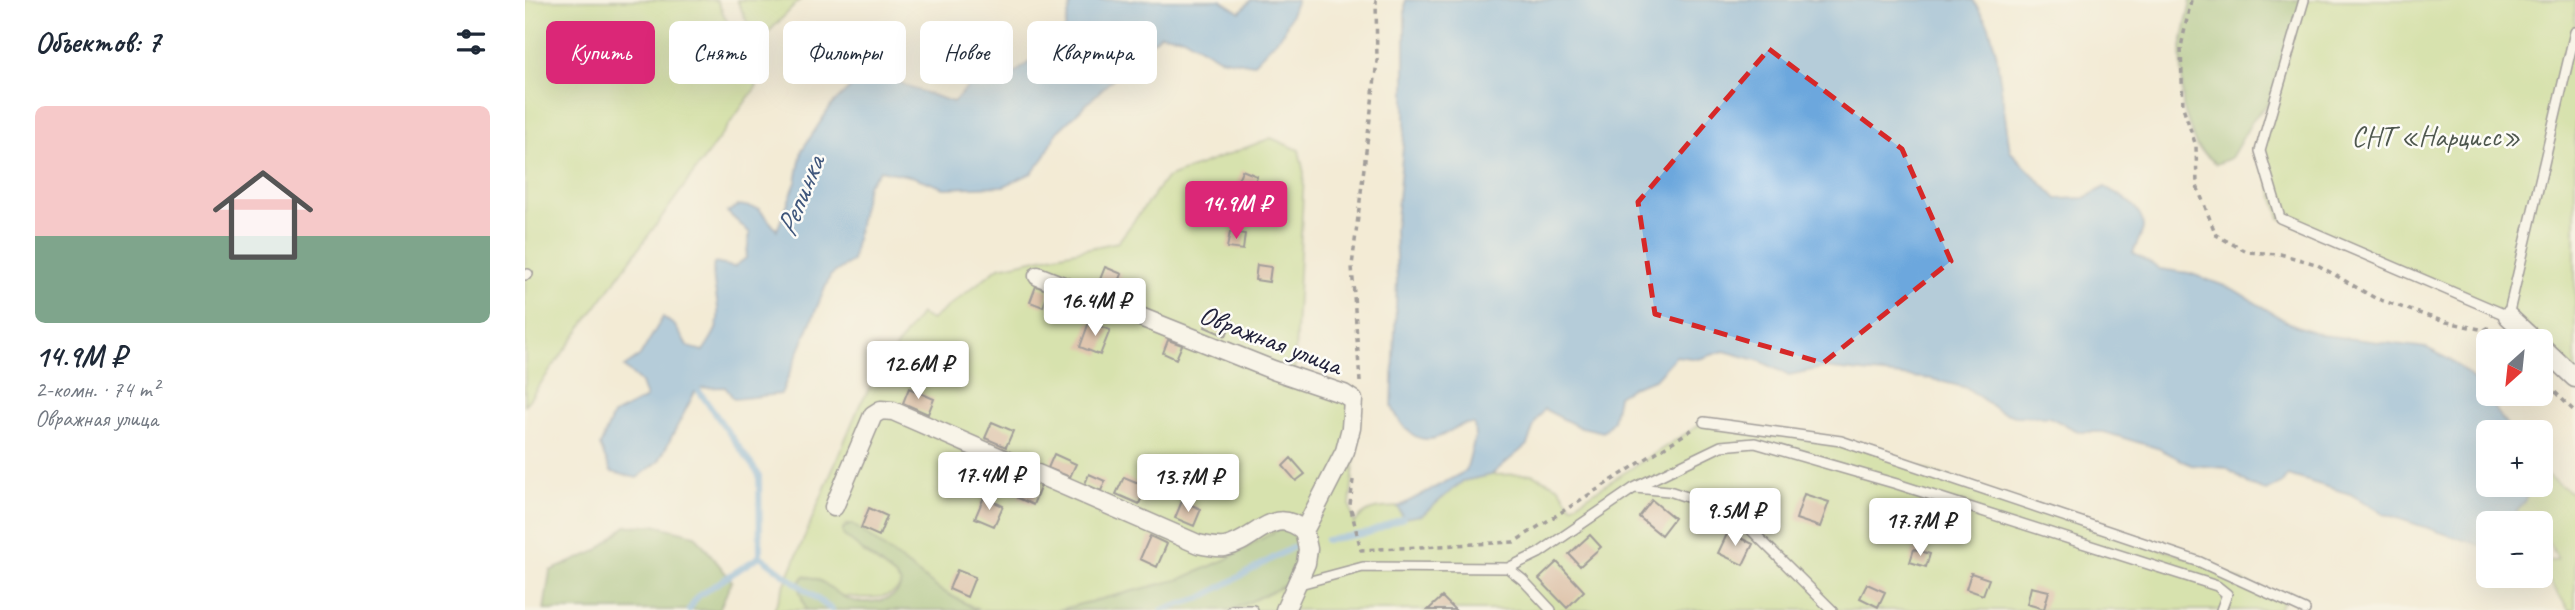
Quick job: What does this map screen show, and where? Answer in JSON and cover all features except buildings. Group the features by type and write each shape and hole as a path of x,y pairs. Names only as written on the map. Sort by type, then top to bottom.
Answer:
{"street":[{"name":"Овражная улица","path":"1038,276 1273,370 1351,398 1354,406 1345,451 1304,531 1308,549 1306,563 1285,610"},
{"path":"2508,316 2522,329"},
{"path":"2553,357 2575,378"},
{"path":"834,508 873,415 881,410 893,411 1198,544 1212,548 1227,547 1271,522 1284,520 1296,523 1304,531"}],"lane":[{"path":"2304,0 2260,151 2280,218 2508,316 2575,32"},
{"path":"1704,422 1841,441 2200,562 2305,610"},
{"path":"1294,585 1363,567 1508,568 1539,553 1634,488 1721,446 1755,443 1898,484 2217,586 2227,594 2221,610"},
{"path":"1634,488 1669,491 1708,504 1740,519 1832,610"},
{"path":"1508,568 1551,610"},
{"path":"2278,610 2284,600"},
{"path":"1232,610 1253,610"}],"path":[{"path":"1360,385 1352,266 1377,61 1376,0"},
{"path":"2191,0 2181,47 2183,107 2196,146 2197,186 2216,235 2247,253 2280,254 2316,264 2375,298 2442,321 2479,329"},
{"path":"2486,329 2508,316"},
{"path":"2553,390 2575,412"},
{"path":"1354,525 1361,550 1514,542 1704,422"}],"highlighted area":[{"path":"1769,49 1902,149 1951,261 1823,363 1655,314 1638,202"}],"green space":[{"path":"525,0 717,0 727,21 669,21 669,84 757,86 525,405"},
{"path":"737,0 800,0 769,32 769,21 747,21"},
{"path":"2191,0 2304,0 2274,98 2254,118 2231,158 2216,164 2196,146 2183,107 2181,47"},
{"name":"СНТ «Нарцисс»","path":"2304,0 2575,0 2575,378 2553,358 2553,329 2522,329 2508,316 2280,218 2260,151"},
{"path":"1271,138 1299,150 1304,173 1294,374 1361,398 1350,505 1354,524 1363,514 1378,508 1398,507 1404,518 1422,515 1463,481 1491,475 1532,474 1558,486 1572,506 1704,422 1841,441 2200,562 2284,600 2278,610 1232,610 1225,560 1181,579 1058,610 978,610 940,590 852,524 846,525 864,553 901,583 896,591 871,598 798,586 806,610 774,610 860,404 920,314 931,320 999,267 1118,242 1166,178"},
{"path":"2553,479 2575,496 2575,610 2569,610 2553,586 2553,560 2558,559 2553,550 2553,511 2517,511 2526,497 2553,497"},
{"path":"852,524 940,590 978,610 806,610 798,585 804,576 824,583 854,601 883,600 899,590 901,583 895,576 843,535 843,528"},
{"path":"654,525 695,535 732,581 719,610 544,610 550,571 597,551 626,526"},
{"path":"1279,529 1291,531 1300,545 1301,560 1288,584 1232,610 1058,610 1181,579 1225,560"}],"water":[{"path":"1072,0 1221,0 1240,12 1251,0 1297,0 1283,33 1253,64 1219,58 1183,37 1160,34 1157,37 1157,21 1067,21"},
{"path":"1405,0 1973,0 1989,26 1996,52 2010,151 2057,199 2085,198 2105,187 2130,202 2139,213 2143,230 2133,253 2160,269 2189,273 2233,289 2289,323 2322,335 2427,348 2450,360 2476,383 2476,406 2493,406 2503,420 2476,420 2476,497 2526,497 2517,511 2476,511 2476,544 2385,514 2350,494 2288,475 2281,484 2266,491 2252,486 2226,468 2191,465 2160,449 2104,432 2080,432 2049,417 2015,416 1999,411 1967,388 1932,379 1822,368 1789,375 1760,361 1724,351 1699,359 1676,356 1655,379 1618,396 1613,421 1603,432 1577,426 1544,409 1535,423 1527,445 1491,475 1463,481 1422,515 1403,518 1398,507 1466,471 1475,437 1474,424 1469,424 1434,438 1418,437 1406,429 1392,407 1397,281 1395,230 1405,126"},
{"path":"1027,64 1027,84 1107,84 1057,132 1044,158 1032,173 1004,186 944,188 914,177 880,170 867,185 852,261 830,276 781,394 734,399 725,387 697,388 659,461 637,478 611,472 600,446 613,415 646,398 641,383 624,367 640,356 663,317 675,326 688,347 703,351 715,332 718,318 713,279 714,263 734,267 746,258 750,233 727,212 740,205 759,209 777,230 796,182 802,150 831,106 854,84 903,84 953,102 971,84 1013,84 1013,74"}],"waterway":[{"name":"Репинка","path":"689,610 698,596 760,556 759,475 696,387 701,383"},
{"path":"1326,540 1368,533 1403,518"},
{"path":"1162,610 1201,598 1293,547"},
{"path":"760,556 832,610"}]}
